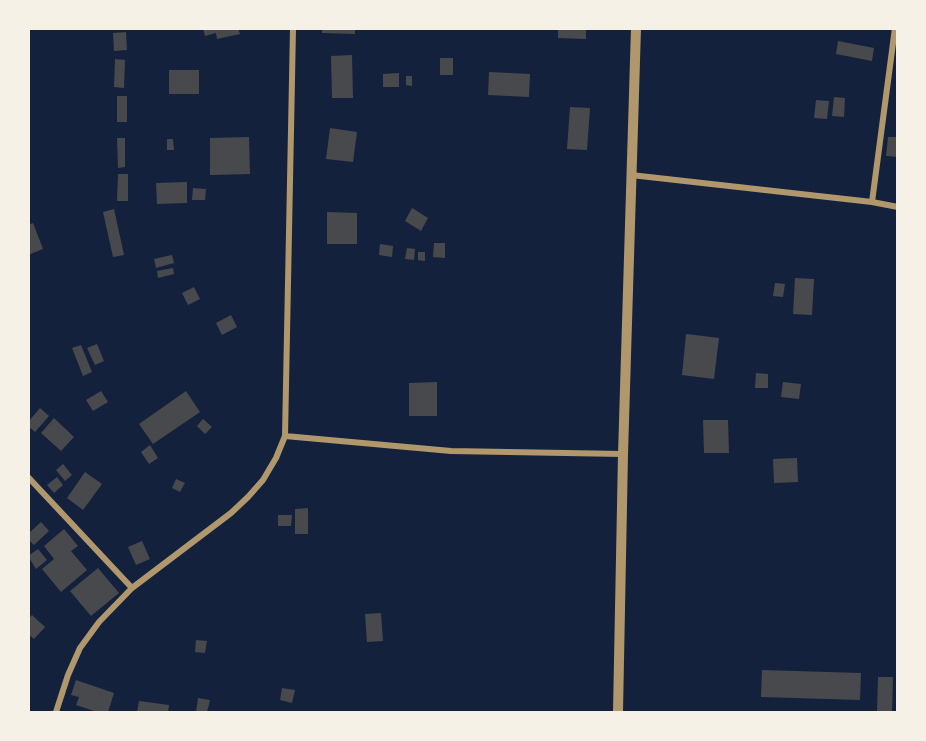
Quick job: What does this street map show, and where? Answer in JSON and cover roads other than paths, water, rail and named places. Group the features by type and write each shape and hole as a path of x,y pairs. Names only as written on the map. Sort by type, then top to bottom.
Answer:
{"street":[{"path":"56,712 80,648 99,622 132,588 231,513 248,496 263,480 285,436 293,28"},
{"path":"618,712 636,28"},
{"path":"872,202 895,28"},
{"path":"631,175 872,202 897,207"},
{"path":"285,436 451,452 623,454"},
{"path":"28,477 132,588"}]}
